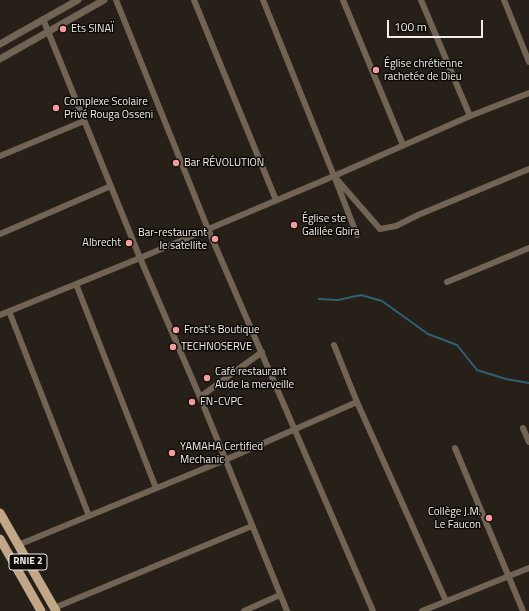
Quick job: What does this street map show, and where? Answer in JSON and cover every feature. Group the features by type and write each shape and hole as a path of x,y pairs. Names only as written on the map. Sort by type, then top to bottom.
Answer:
{"main road":[{"name":"RNIE 2","path":"0,513 55,609"},
{"name":"RNIE 2","path":"0,539 41,611"}],"street":[{"path":"0,44 78,0"},
{"path":"0,59 104,0"},
{"path":"116,0 208,229 296,429 373,611"},
{"path":"194,0 276,200"},
{"path":"263,0 357,235"},
{"path":"343,0 403,145"},
{"path":"421,0 470,116"},
{"path":"504,0 529,62"},
{"path":"43,19 140,258 200,397 287,611"},
{"path":"0,315 334,176 470,116 529,93"},
{"path":"0,156 84,121"},
{"path":"334,176 380,229 396,226 529,169"},
{"path":"0,234 111,186"},
{"path":"447,282 529,248"},
{"path":"76,284 156,488"},
{"path":"9,311 89,516"},
{"path":"334,345 357,402 446,601"},
{"path":"200,397 262,352"},
{"path":"18,545 225,460 357,402"},
{"path":"523,428 529,442"},
{"path":"455,448 523,611"},
{"path":"55,609 252,526"},
{"path":"422,611 529,568"},
{"path":"244,611 280,595"}],"waterway":[{"path":"319,299 338,300 361,295 382,301 428,334 457,345 477,370 506,379 529,383"}],"place":[{"name":"Ets SINAÏ","path":"63,29"},
{"name":"Église chrétienne rachetée de Dieu","path":"376,70"},
{"name":"Complexe Scolaire Privé Rouga Osseni","path":"56,108"},
{"name":"Bar RÉVOLUTION","path":"176,163"},
{"name":"Église ste Galilée Gbira","path":"294,225"},
{"name":"Bar-restaurant le satellite","path":"215,239"},
{"name":"Albrecht","path":"129,243"},
{"name":"Frost's Boutique","path":"176,330"},
{"name":"TECHNOSERVE","path":"173,347"},
{"name":"Café restaurant Aude la merveille","path":"207,378"},
{"name":"FN-CVPC","path":"192,402"},
{"name":"YAMAHA Certified Mechanic","path":"172,453"},
{"name":"Collège J.M. Le Faucon","path":"489,518"}]}
